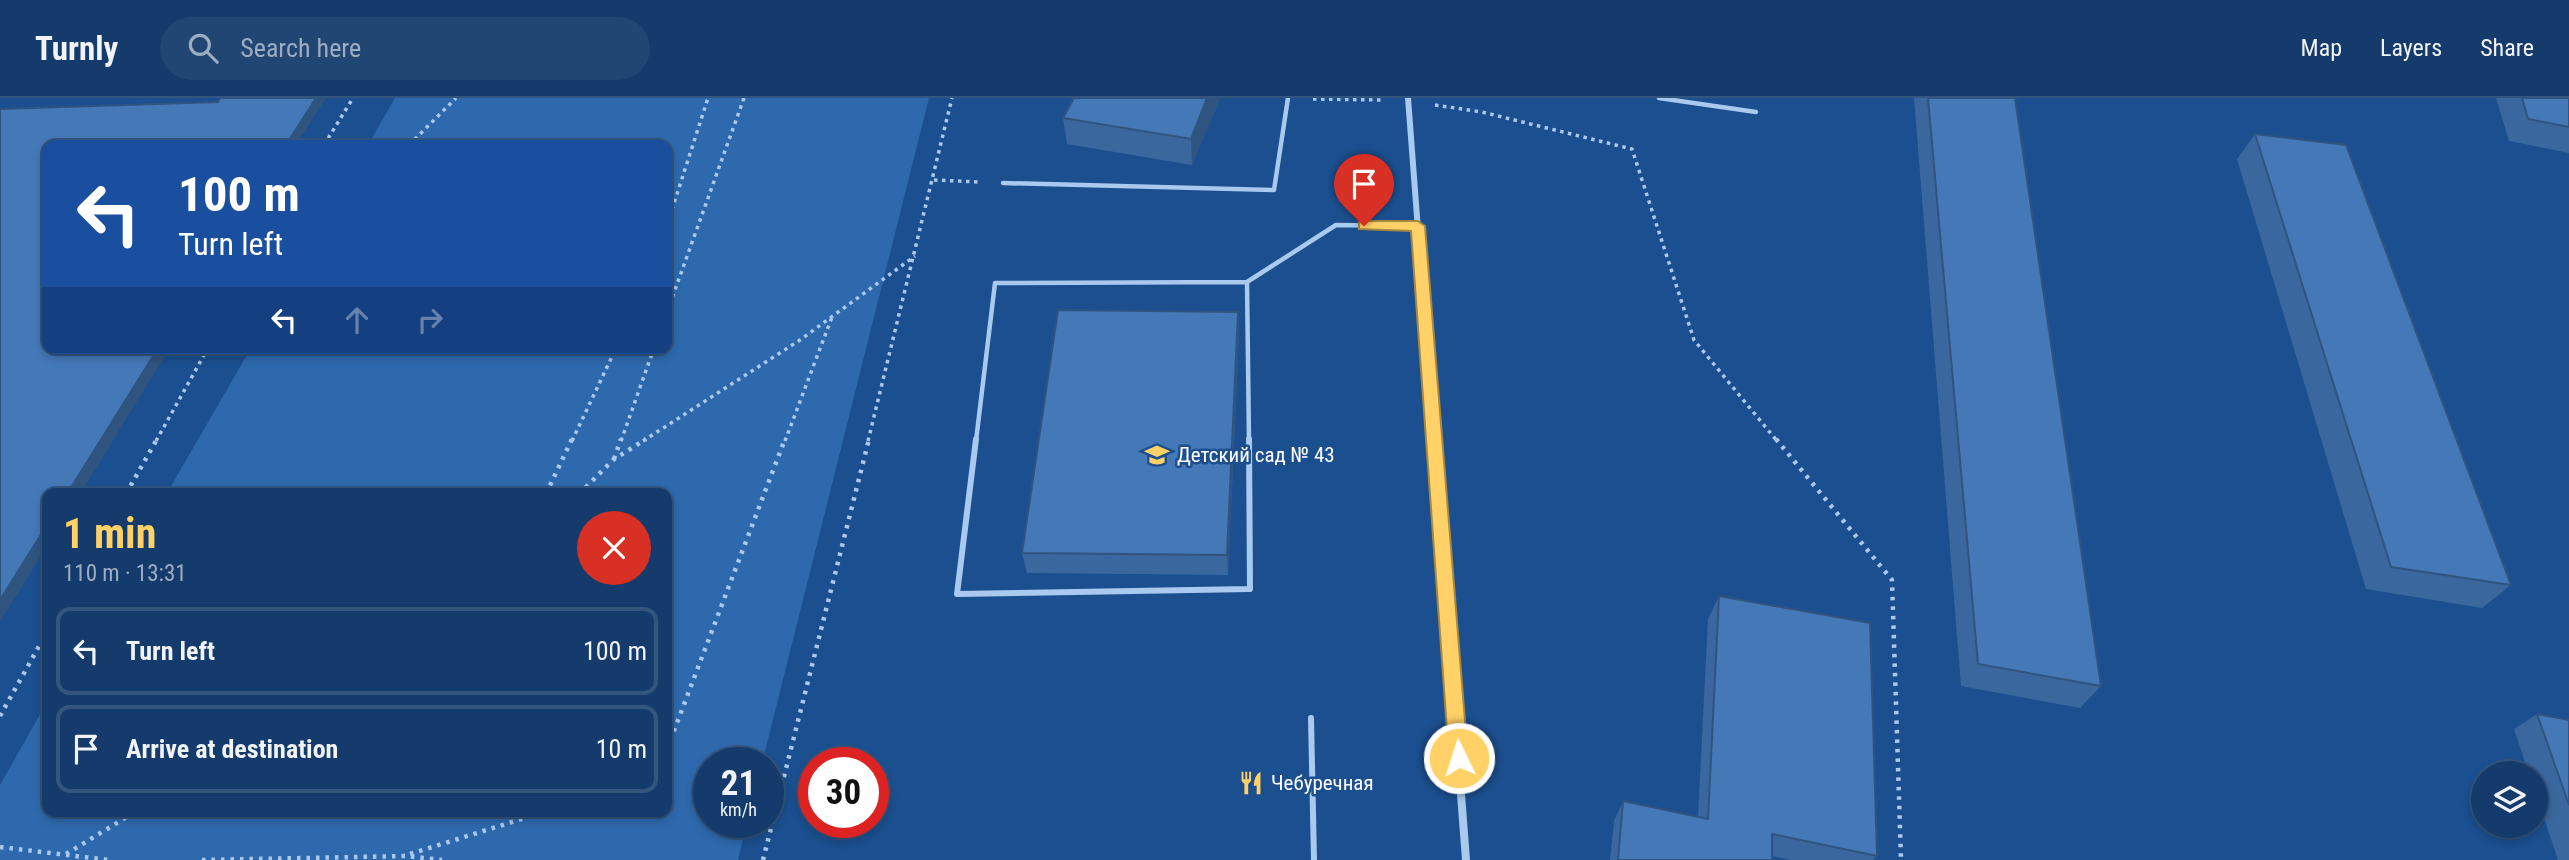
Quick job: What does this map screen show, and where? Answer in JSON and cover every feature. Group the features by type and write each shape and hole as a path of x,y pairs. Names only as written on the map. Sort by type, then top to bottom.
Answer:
{"street":[{"path":"1408,99 1466,860"}],"lane":[{"path":"1003,183 1274,190 1288,98"},
{"path":"1659,98 1756,111"},
{"path":"1247,282 1250,589 957,594 995,283 1247,282 1336,225 1418,226"},
{"path":"1311,718 1314,860"}],"path":[{"path":"327,140 353,98"},
{"path":"414,140 456,98"},
{"path":"672,210 708,98"},
{"path":"672,298 744,98"},
{"path":"763,860 934,180 952,98"},
{"path":"1288,98 1408,99 1482,113 1632,149 1694,340 1892,580 1901,860"},
{"path":"934,180 1003,183"},
{"path":"585,488 613,460 800,340 915,256"},
{"path":"672,736 832,317"},
{"path":"129,488 205,354"},
{"path":"549,488 613,354"},
{"path":"613,460 652,354"},
{"path":"0,716 42,641"},
{"path":"66,855 127,817"},
{"path":"406,856 528,817"},
{"path":"0,846 109,860"},
{"path":"202,860 406,856 442,860"}],"shaded area":[{"path":"395,98 929,98 766,747 693,747 693,838 743,838 738,860 0,860 0,785 42,711 42,817 672,817 672,488 170,488 248,354 672,354 672,140 371,140"}],"building":[{"path":"220,98 316,98 289,140 42,140 42,354 154,354 71,488 42,488 42,533 0,600 0,109 218,102"},
{"path":"1074,98 1207,98 1191,139 1063,118"},
{"path":"1928,98 2015,98 2101,686 1978,664"},
{"path":"2522,98 2569,98 2569,127 2528,119"},
{"path":"2255,134 2346,145 2511,585 2391,567"},
{"path":"1058,310 1238,312 1227,555 1022,553"},
{"path":"1719,596 1870,623 1877,856 1772,834 1772,860 1618,860 1623,801 1708,819"},
{"path":"2537,714 2569,720 2569,805"}],"place":[{"name":"Детский сад № 43","path":"1157,455"},
{"name":"Чебуречная","path":"1251,783"}],"route":[{"path":"1364,226 1418,226 1459,758"}]}
